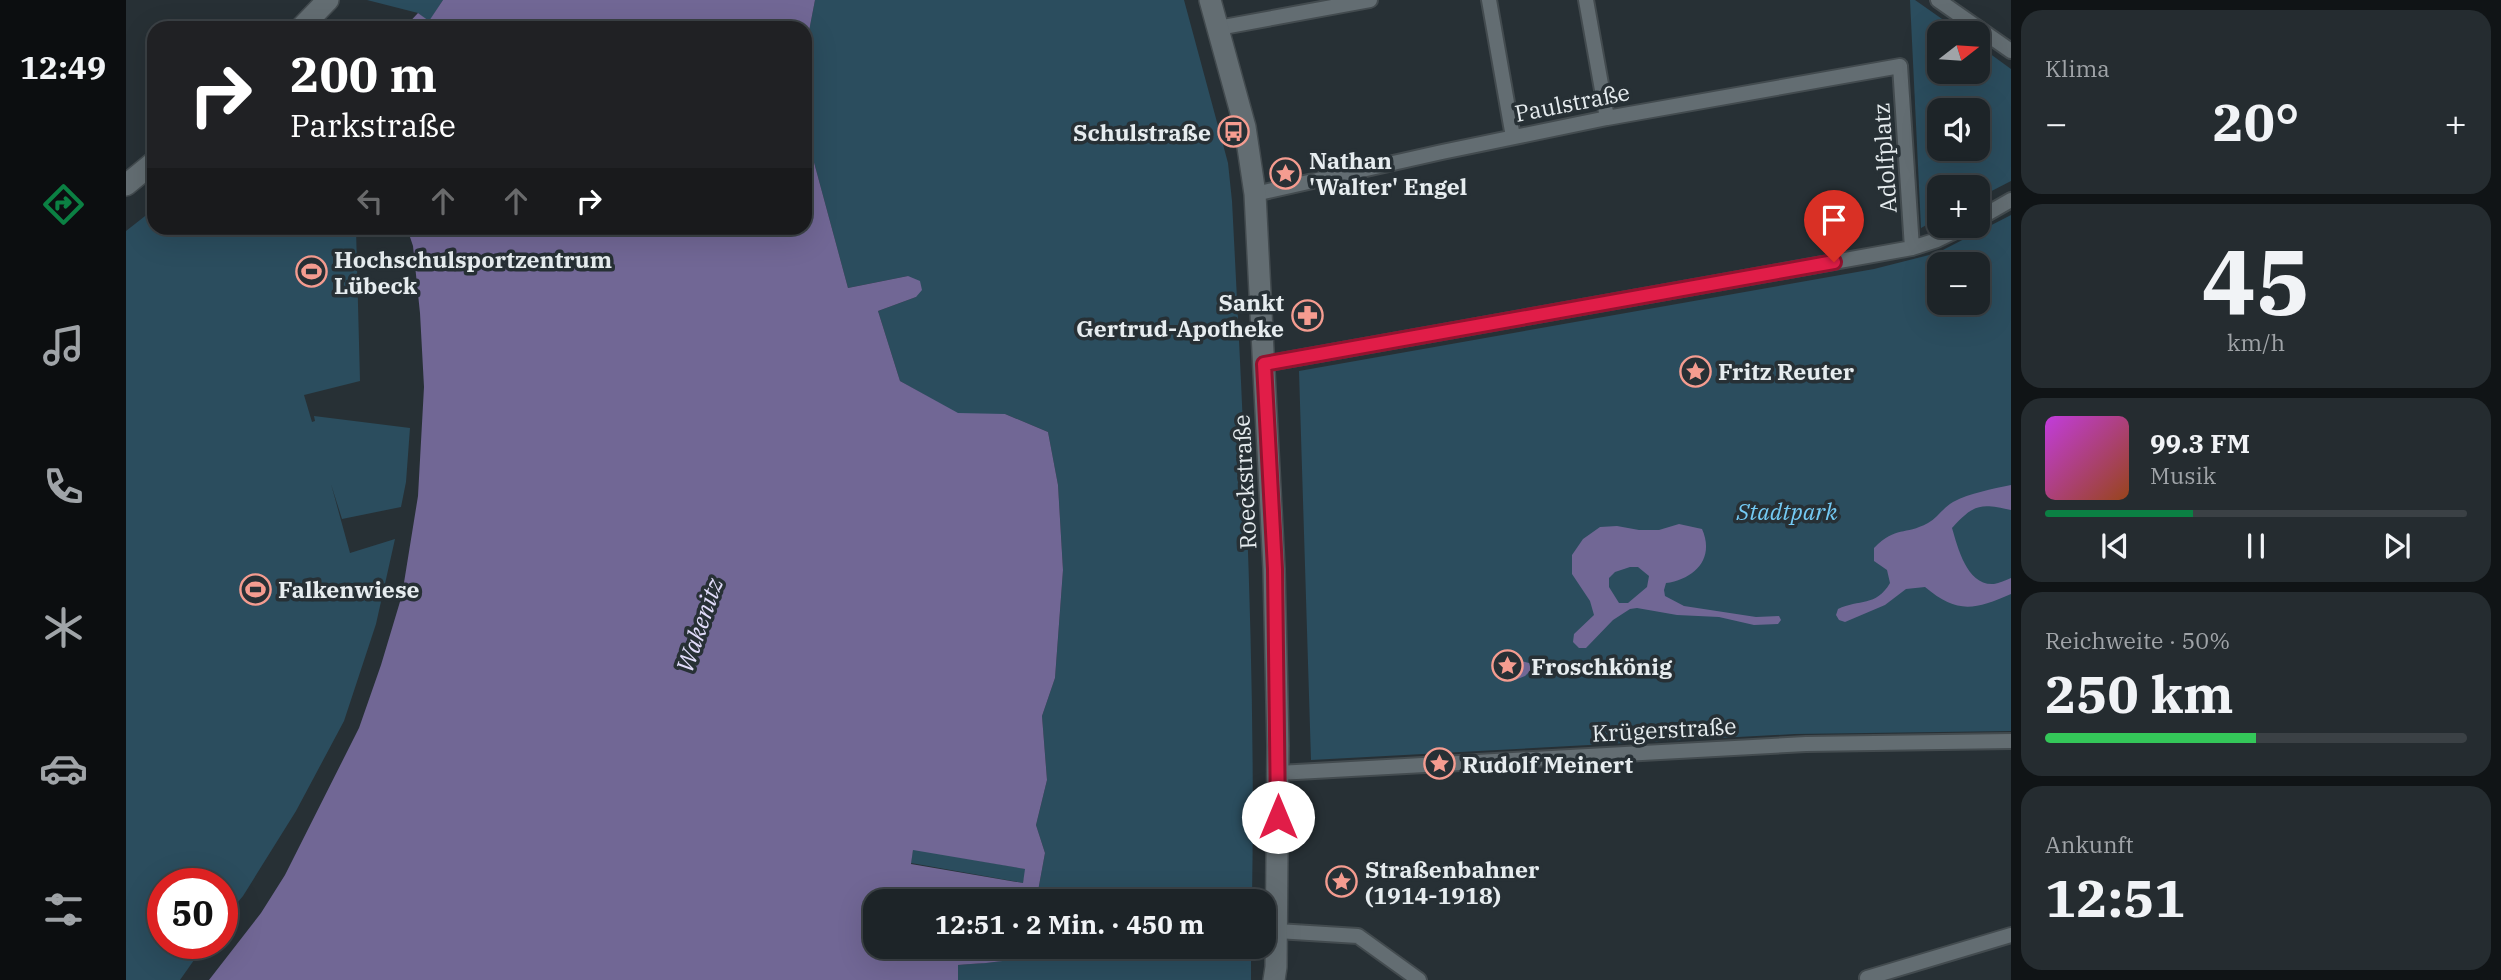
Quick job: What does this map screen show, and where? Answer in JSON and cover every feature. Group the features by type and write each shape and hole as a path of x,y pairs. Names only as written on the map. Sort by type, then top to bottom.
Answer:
{"main road":[{"path":"308,21 328,0"},
{"name":"Roeckstraße","path":"1210,0 1245,127 1255,194 1275,569 1277,976"},
{"path":"126,185 147,168"}],"street":[{"path":"1218,28 1370,0"},
{"path":"1489,0 1513,137"},
{"path":"1586,0 1607,118"},
{"path":"1938,0 2011,51"},
{"name":"Paulstraße","path":"1255,194 1607,118 1900,66"},
{"name":"Adolfplatz","path":"1900,66 1912,248"},
{"path":"1990,212 2011,200"},
{"path":"1264,364 1912,248 1941,238"},
{"name":"Krügerstraße","path":"1278,774 1806,744 2011,741"},
{"path":"1277,932 1358,936 1419,980"},
{"path":"1867,978 2011,935"}],"green space":[{"path":"367,0 443,0 430,21 418,13"},
{"path":"815,0 1184,0 1228,163 1232,201 1251,638 1252,889 1038,889 1045,853 1036,825 1047,780 1042,716 1055,678 1063,570 1058,485 1048,432 1005,414 958,414 900,381 878,311 916,297 908,276 848,288 812,155 812,21"},
{"path":"1910,0 1915,0 1945,21 1927,21 1927,84 1990,84 1990,54 2011,69 2011,181 1990,192 1990,175 1927,175 1927,225 1921,228"},
{"name":"Falkenwiese","path":"147,214 147,235 356,235 360,381 304,395 312,422 315,421 314,416 410,428 406,482 401,507 342,519 331,484 350,553 395,539 376,624 344,721 296,811 243,896 238,902 238,868 147,868 147,959 195,959 180,980 126,980 126,231"},
{"name":"Stadtpark","path":"2011,215 2011,731 1795,734 1311,760 1299,371 1874,269 1927,256 1927,315 1990,315 1990,252 1939,252 1966,238 1990,238 1990,226"},
{"path":"913,849 1026,869 1023,883 911,863"},
{"path":"1012,959 1251,959 1251,980 958,980 958,965"}],"water":[{"path":"443,0 815,0 811,21 429,21"},
{"path":"418,13 429,21 411,21"},
{"name":"Wakenitz","path":"812,155 848,288 908,276 920,281 922,290 916,297 878,311 900,381 958,413 1005,414 1048,432 1058,485 1063,570 1055,678 1042,716 1047,780 1036,825 1045,853 1038,889 863,889 863,959 1012,959 958,965 958,980 209,980 225,959 238,959 238,943 285,875 359,728 381,665 402,595 418,496 424,387 413,246 409,235 812,235","holes":["913,850 1025,869 1023,883 911,864"]},
{"path":"2011,485 2011,510 1992,506 1978,507 1952,528 1970,572 1985,583 1994,584 2011,578 2011,594 1966,607 1947,602 1925,587 1906,589 1885,605 1845,622 1839,620 1836,615 1838,609 1879,596 1890,583 1887,570 1874,561 1874,548 1882,541 1895,533 1928,523 1949,504 1960,499"},
{"path":"1679,524 1702,529 1706,549 1704,558 1694,572 1666,583 1665,596 1684,606 1756,617 1779,616 1781,620 1778,624 1754,625 1719,617 1677,615 1637,608 1630,609 1613,620 1586,648 1579,648 1573,642 1574,634 1594,615 1590,601 1572,574 1572,555 1583,539 1600,527 1659,530","holes":["1638,567 1649,576 1647,587 1628,603 1619,603 1609,587 1609,578 1615,572"]},
{"path":"1516,660 1529,663 1531,670 1515,680 1509,663"}],"place":[{"name":"Schulstraße","path":"1234,132"},
{"name":"Nathan 'Walter' Engel","path":"1286,173"},
{"name":"Hochschulsportzentrum Lübeck","path":"311,272"},
{"name":"Sankt Gertrud-Apotheke","path":"1307,315"},
{"name":"Fritz Reuter","path":"1695,371"},
{"name":"Falkenwiese","path":"255,589"},
{"name":"Froschkönig","path":"1508,666"},
{"name":"Rudolf Meinert","path":"1439,764"},
{"name":"Straßenbahner (1914-1918)","path":"1342,882"}],"route":[{"path":"1278,817 1275,569 1264,364 1834,262"}]}
